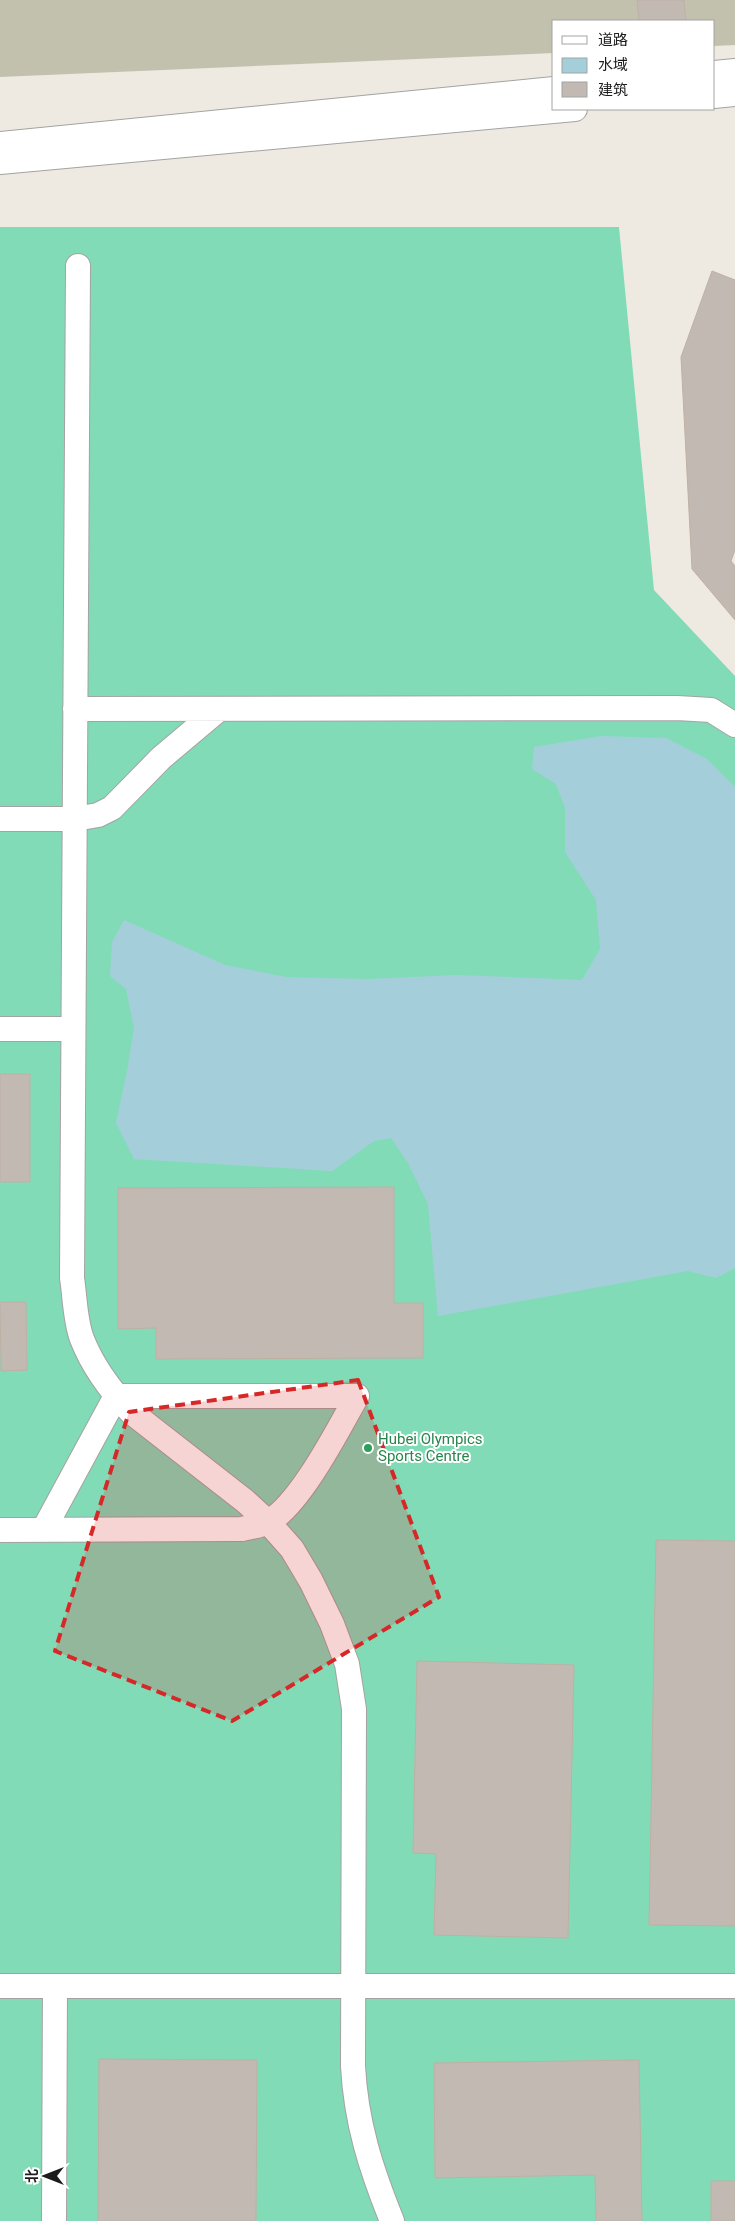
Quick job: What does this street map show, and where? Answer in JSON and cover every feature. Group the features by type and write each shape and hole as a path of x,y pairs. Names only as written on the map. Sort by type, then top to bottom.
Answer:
{"street":[{"path":"715,73 735,71"},
{"path":"0,144 552,89"},
{"path":"715,96 735,94"},
{"path":"0,162 564,110"},
{"path":"78,266 72,1278 82,1338 98,1370 116,1396 132,1412 268,1522 292,1549 312,1581 332,1624 347,1664 354,1709 353,1986 355,2099 370,2165 392,2221"},
{"path":"75,709 677,708 711,710 735,725"},
{"path":"0,819 74,819 98,815 112,808 185,736 218,710"},
{"path":"0,1029 73,1029"},
{"path":"0,1530 242,1529 268,1522 289,1504 316,1467 357,1396 116,1396"},
{"path":"44,1529 116,1396"},
{"path":"0,1986 735,1986"},
{"path":"54,2221 55,1986"}],"highlighted area":[{"path":"358,1380 439,1597 232,1721 55,1651 129,1412"}],"shaded area":[{"path":"0,0 735,0 735,45 715,46 715,20 552,20 552,53 0,77"}],"green space":[{"name":"Hubei Olympics Sports Centre","path":"0,227 619,227 654,590 735,676 735,2221 0,2221"}],"water":[{"path":"601,736 666,738 707,759 735,787 735,1268 716,1278 688,1271 438,1316 428,1204 408,1163 391,1138 374,1141 332,1171 134,1159 116,1123 134,1028 126,989 110,976 112,942 124,920 225,965 286,977 367,979 457,975 582,980 600,949 596,900 565,852 565,808 556,784 532,769 534,747"}],"building":[{"path":"637,0 684,0 686,20 639,20"},
{"path":"712,271 735,280 735,550 731,561 735,566 735,620 692,569 681,357"},
{"path":"0,1074 30,1074 30,1182 0,1182"},
{"path":"394,1187 394,1303 423,1303 423,1358 156,1359 156,1328 118,1329 118,1188"},
{"path":"0,1302 26,1302 27,1370 1,1371"},
{"path":"656,1540 735,1541 735,1926 649,1925"},
{"path":"417,1661 574,1665 568,1938 434,1935 436,1854 413,1853"},
{"path":"99,2059 257,2060 256,2221 98,2221"},
{"path":"639,2060 642,2221 596,2221 595,2175 435,2178 434,2063"},
{"path":"711,2181 735,2181 735,2221 711,2221"}],"place":[{"name":"Hubei Olympics Sports Centre","path":"368,1448"}]}
